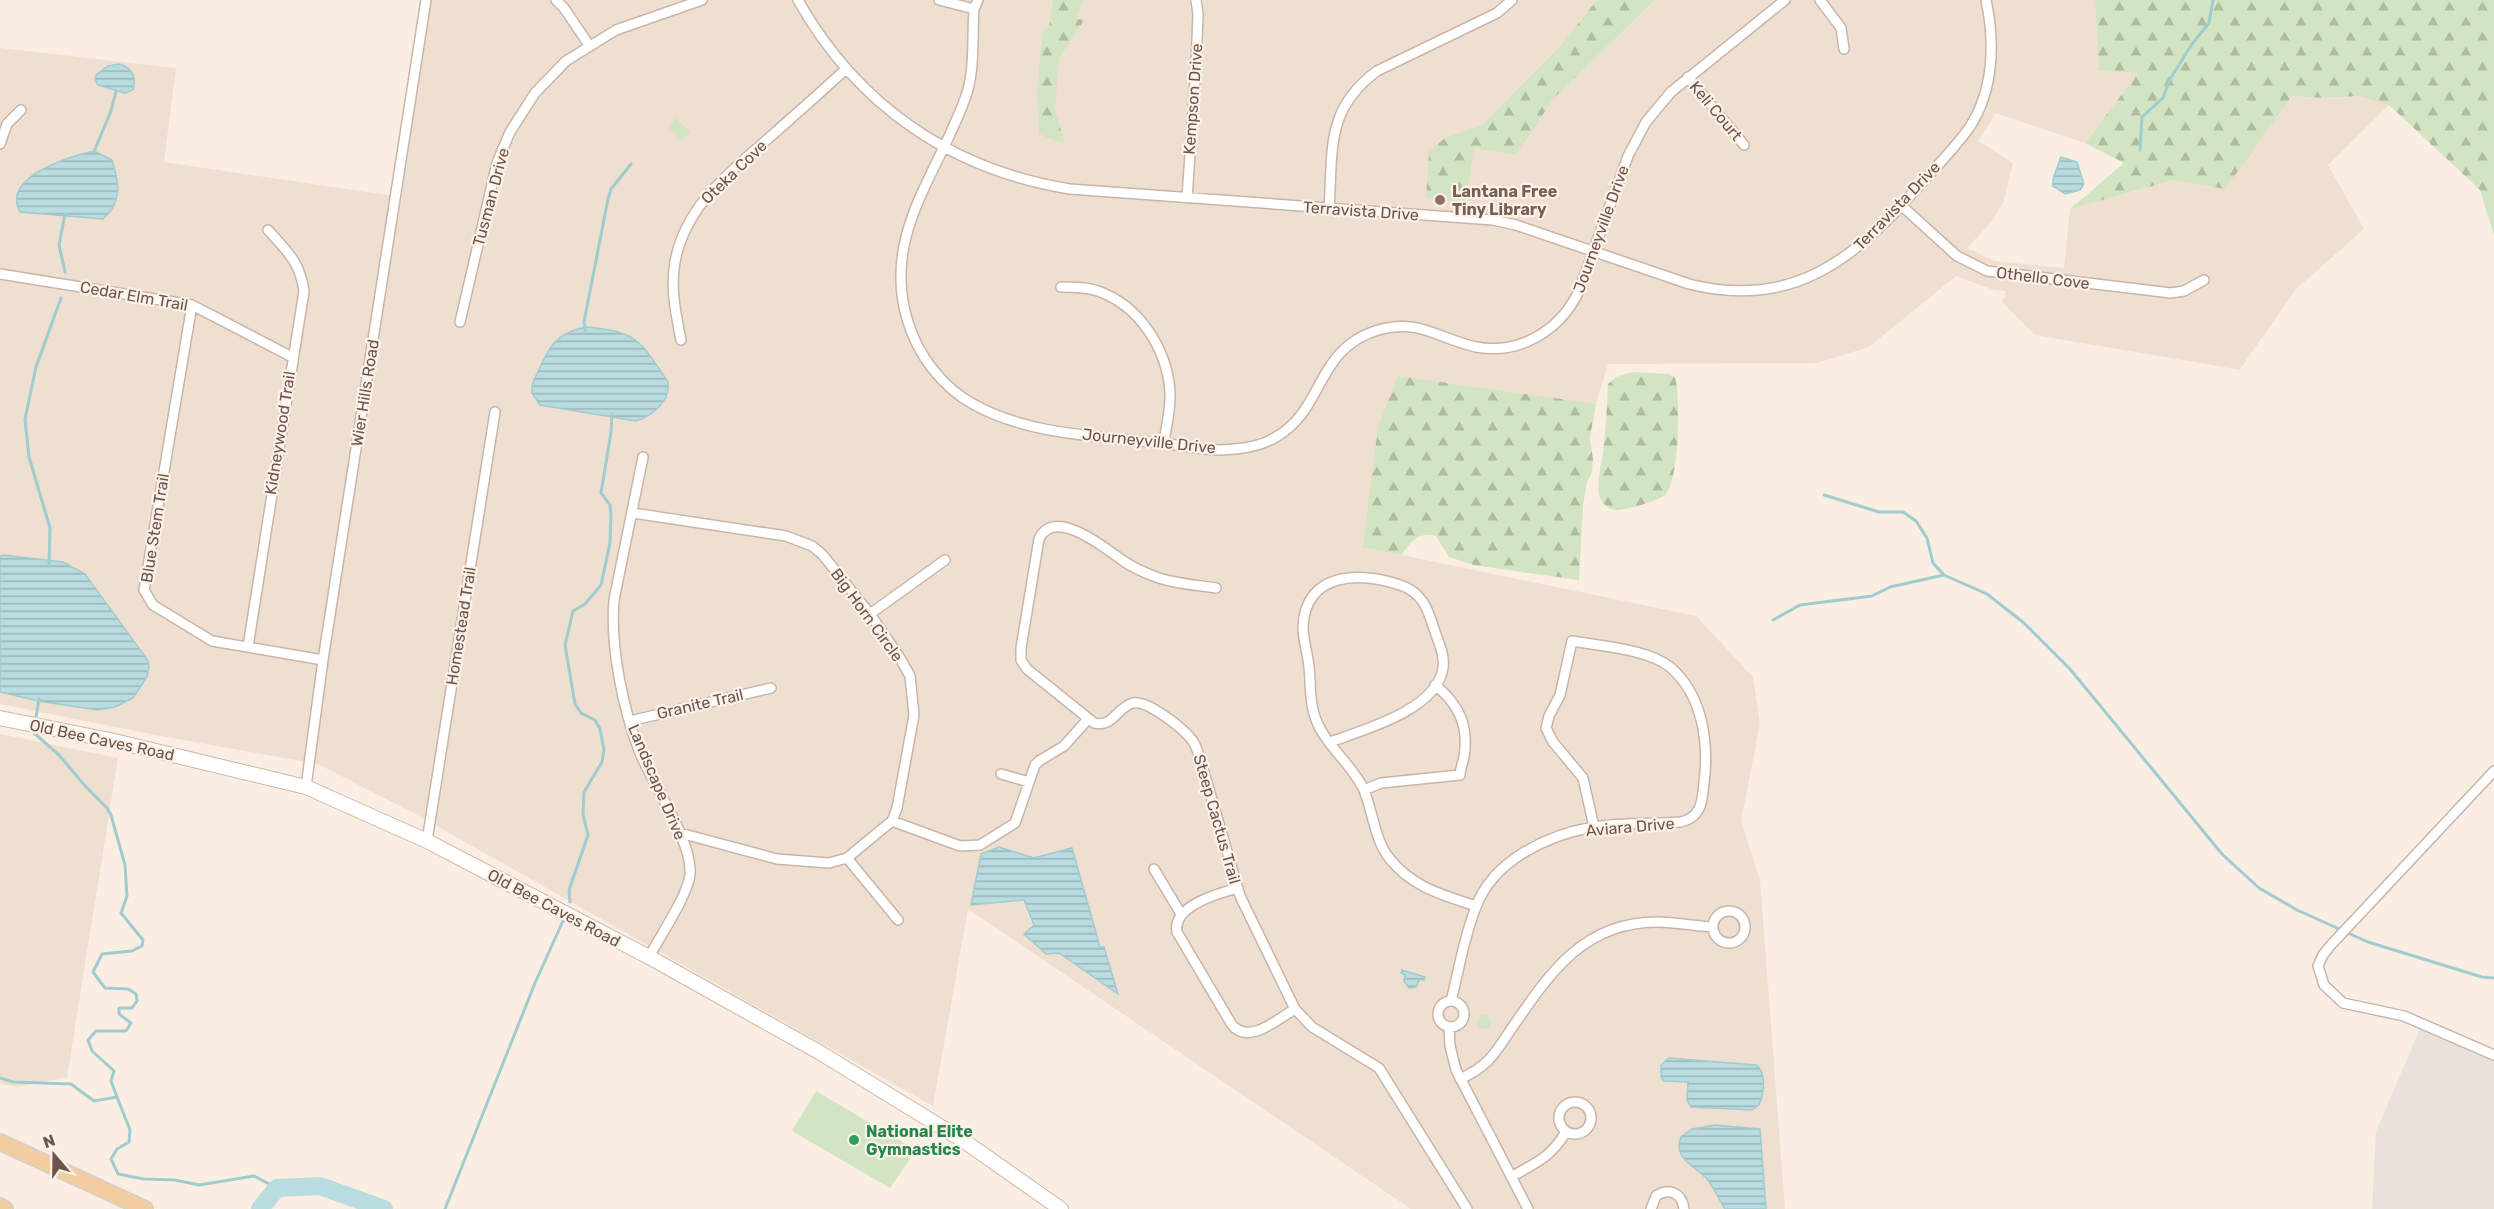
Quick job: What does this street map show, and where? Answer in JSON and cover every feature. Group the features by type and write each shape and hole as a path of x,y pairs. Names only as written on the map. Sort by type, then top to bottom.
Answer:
{"main road":[{"path":"0,1142 145,1209"},
{"path":"0,1206 5,1209"}],"street":[{"name":"Wier Hills Road","path":"306,787 323,660 426,0"},
{"path":"556,0 589,45"},
{"name":"Tusman Drive","path":"460,322 494,173 510,132 535,93 566,61 589,45 627,24 702,0"},
{"name":"Terravista Drive","path":"798,0 818,33 846,69 879,102 915,130 942,147 998,172 1052,186 1493,220 1516,225 1711,290 1764,290 1806,279 1827,269 1866,242 1902,206 1962,137 1977,113 1992,59 1991,28 1986,0"},
{"path":"939,0 976,4"},
{"name":"Kempson Drive","path":"1186,198 1196,66 1198,14 1196,0"},
{"path":"1329,209 1333,139 1341,110 1362,81 1377,71 1497,14 1512,0"},
{"name":"Journeyville Drive","path":"976,4 970,82 963,103 910,219 901,256 903,305 911,332 937,374 966,400 1004,418 1060,430 1217,450 1244,448 1275,438 1287,430 1307,408 1333,361 1357,339 1375,331 1389,327 1414,326 1464,343 1491,348 1520,345 1533,340 1555,325 1572,305 1634,142 1659,105 1688,77 1785,0"},
{"path":"1820,0 1841,28 1844,49"},
{"name":"Oteka Cove","path":"681,340 674,304 674,273 680,244 691,218 721,180 846,69"},
{"name":"Keli Court","path":"1688,77 1744,145"},
{"path":"0,144 7,124 21,110"},
{"name":"Othello Cove","path":"1902,206 1957,256 1987,271 2171,293 2184,291 2204,280"},
{"name":"Kidneywood Trail","path":"248,647 304,291 301,274 292,256 268,230"},
{"name":"Cedar Elm Trail","path":"0,274 192,305 292,357"},
{"path":"1061,287 1084,288 1109,296 1133,314 1152,336 1168,375 1170,395 1164,443"},
{"name":"Blue Stem Trail","path":"192,305 144,590 153,605 212,641 323,660"},
{"name":"Homestead Trail","path":"427,841 495,412"},
{"name":"Landscape Drive","path":"643,458 612,617 619,670 630,721 641,755 680,833 690,864 685,893 649,957"},
{"name":"Big Horn Circle","path":"633,513 729,526 800,540 822,555 870,614 900,658 912,685 914,715 897,808 892,821"},
{"path":"680,833 777,859 829,863 847,858 892,821 960,846 976,846 1016,823 1029,782 1039,761 1064,746 1088,719 1027,669 1021,660 1035,560 1039,539 1044,531 1054,527 1065,527 1106,546 1124,561 1158,577 1216,588"},
{"path":"870,614 945,560"},
{"path":"1330,742 1395,718 1425,697 1442,672 1443,655 1428,610 1418,595 1400,584 1344,577 1324,585 1312,597 1303,629 1309,662 1312,707 1322,732 1330,742 1352,769 1364,790 1382,846 1390,860 1419,885 1476,906"},
{"name":"Aviara Drive","path":"1528,1209 1460,1079 1453,1058 1449,1027 1440,1021 1438,1010 1451,1000 1476,906 1490,883 1521,855 1542,842 1594,827 1681,822 1694,817 1701,807 1707,753 1700,718 1683,681 1671,668 1656,659 1572,640 1560,695 1549,716 1546,728 1553,742 1583,778 1594,827"},
{"path":"1364,790 1381,783 1460,775 1464,755 1464,726 1457,707 1435,685"},
{"name":"Granite Trail","path":"630,721 771,688"},
{"name":"Steep Cactus Trail","path":"1088,719 1096,724 1106,723 1125,706 1140,702 1149,705 1192,741 1199,755 1238,888 1295,1009 1312,1028 1379,1068 1467,1209"},
{"name":"Old Bee Caves Road","path":"0,718 110,740 306,787 427,841 649,957 819,1052 964,1141 1061,1209"},
{"path":"2494,771 2330,946 2319,960 2318,973 2324,985 2336,998 2354,1007 2404,1016 2494,1055"},
{"path":"1001,774 1029,782"},
{"path":"847,858 898,920"},
{"path":"1154,869 1181,914"},
{"path":"1238,888 1213,895 1181,914 1177,932 1236,1030 1246,1034 1256,1031 1295,1009"},
{"path":"1460,1079 1479,1071 1490,1060 1548,976 1581,946 1611,930 1644,923 1658,922 1712,927"},
{"path":"1449,1027 1460,1023 1464,1012 1457,1002 1451,1000"},
{"path":"1511,1177 1546,1157 1566,1132"},
{"path":"1651,1209 1656,1196 1666,1191 1681,1198 1684,1209"}],"shaded area":[{"path":"432,0 1597,0 1561,45 1482,125 1446,137 1466,201 1474,147 1516,155 1554,98 1655,0 2095,0 2099,71 2139,72 2085,143 1996,113 1978,141 2013,163 2004,200 1993,220 1967,248 1994,261 2064,268 2070,209 2175,180 2225,188 2292,96 2323,98 2359,96 2389,105 2328,165 2364,229 2297,288 2241,370 2035,335 2002,302 2006,291 1994,290 1956,276 1869,347 1817,363 1608,364 1596,404 1398,376 1363,547 1696,616 1753,677 1760,724 1741,821 1760,880 1785,1209 1411,1209 968,909 933,1106 419,816 318,764 0,704 0,48 176,68 164,162 400,197"},
{"path":"0,734 118,758 67,1077 18,1087 0,1084"},
{"path":"2422,1024 2494,1056 2494,1209 2372,1209 2376,1132"}],"green space":[{"path":"1053,0 1083,0 1077,19 1084,20 1059,59 1055,109 1065,144 1039,134 1037,91 1043,29 1049,28"},
{"path":"1597,0 1655,0 1554,98 1516,155 1474,148 1466,202 1426,199 1429,152 1446,137 1482,125 1561,45"},
{"path":"2095,0 2494,0 2494,235 2480,190 2389,105 2359,96 2323,98 2292,96 2225,189 2174,180 2070,209 2124,163 2085,143 2138,73 2099,71"},
{"path":"676,118 690,132 682,141 668,127"},
{"path":"1632,372 1668,374 1675,377 1678,438 1674,472 1670,486 1662,497 1641,505 1614,510 1602,501 1599,489 1608,384 1616,377"},
{"path":"1398,376 1596,404 1590,437 1592,472 1587,482 1583,505 1579,580 1474,565 1449,557 1436,536 1419,536 1401,555 1363,547 1378,427"},
{"path":"1481,1015 1487,1015 1491,1022 1487,1029 1481,1029 1477,1025 1477,1019"},
{"name":"National Elite Gymnastics","path":"816,1091 916,1150 890,1188 792,1131"}],"water":[{"path":"119,64 132,73 133,90 125,93 98,85 95,80 96,75 108,66"},
{"path":"94,151 112,160 118,184 114,206 103,219 20,212 16,200 20,188 29,179 55,163"},
{"path":"2061,157 2077,162 2084,184 2080,190 2065,194 2053,186 2053,179"},
{"path":"587,327 628,336 644,348 668,382 667,395 659,407 636,421 540,405 532,393 532,385 546,355 557,340 565,334"},
{"path":"0,556 63,562 85,574 147,659 149,665 147,677 133,698 115,707 97,710 38,701 0,692"},
{"path":"999,847 1034,858 1072,848 1100,947 1104,947 1118,994 1059,953 1046,954 1024,934 1034,925 1024,900 971,905 981,854"},
{"path":"1402,970 1425,977 1424,980 1420,979 1416,987 1409,988 1404,981 1405,975 1401,973"},
{"path":"1669,1058 1756,1065 1763,1078 1759,1105 1752,1110 1691,1107 1687,1100 1688,1082 1664,1081 1661,1077 1661,1065"},
{"path":"1715,1125 1760,1129 1766,1209 1725,1209 1707,1179 1682,1156 1679,1144 1681,1137 1692,1129"}],"waterway":[{"path":"2140,150 2142,117 2163,98 2170,79 2192,44 2209,23 2213,0"},
{"path":"93,154 111,111 116,91"},
{"path":"585,330 584,322 608,199 611,189 631,164"},
{"path":"65,214 59,245 65,272"},
{"path":"49,564 50,528 29,457 25,419 36,367 61,298"},
{"path":"570,902 569,890 588,835 583,815 584,792 602,762 604,750 600,729 595,720 581,713 575,704 565,645 573,611 585,604 601,585 610,543 610,505 601,493 612,414"},
{"path":"1824,495 1879,512 1903,512 1916,521 1927,538 1933,563 1944,575"},
{"path":"1773,620 1800,605 1872,596 1890,587 1944,575 1987,594 2024,623 2070,669 2222,854 2259,888 2297,910 2368,942 2482,977 2494,978"},
{"path":"36,717 39,699"},
{"path":"34,733 59,755 111,815 125,865 127,896 121,913 143,940 142,946 132,951 102,954 93,972 105,988 128,989 136,994 137,1001 132,1008 119,1008 119,1014 131,1023 126,1031 96,1031 88,1040 92,1051 114,1071 111,1081 117,1097"},
{"path":"445,1209 535,983 563,921"},
{"path":"0,1078 13,1082 71,1084 94,1101 117,1097 130,1130 129,1142 117,1149 111,1159 118,1174 199,1185 254,1176 277,1188"},
{"path":"260,1209 277,1188 320,1186 384,1209"}],"place":[{"name":"Lantana Free Tiny Library","path":"1440,200"},
{"name":"National Elite Gymnastics","path":"854,1140"}]}
